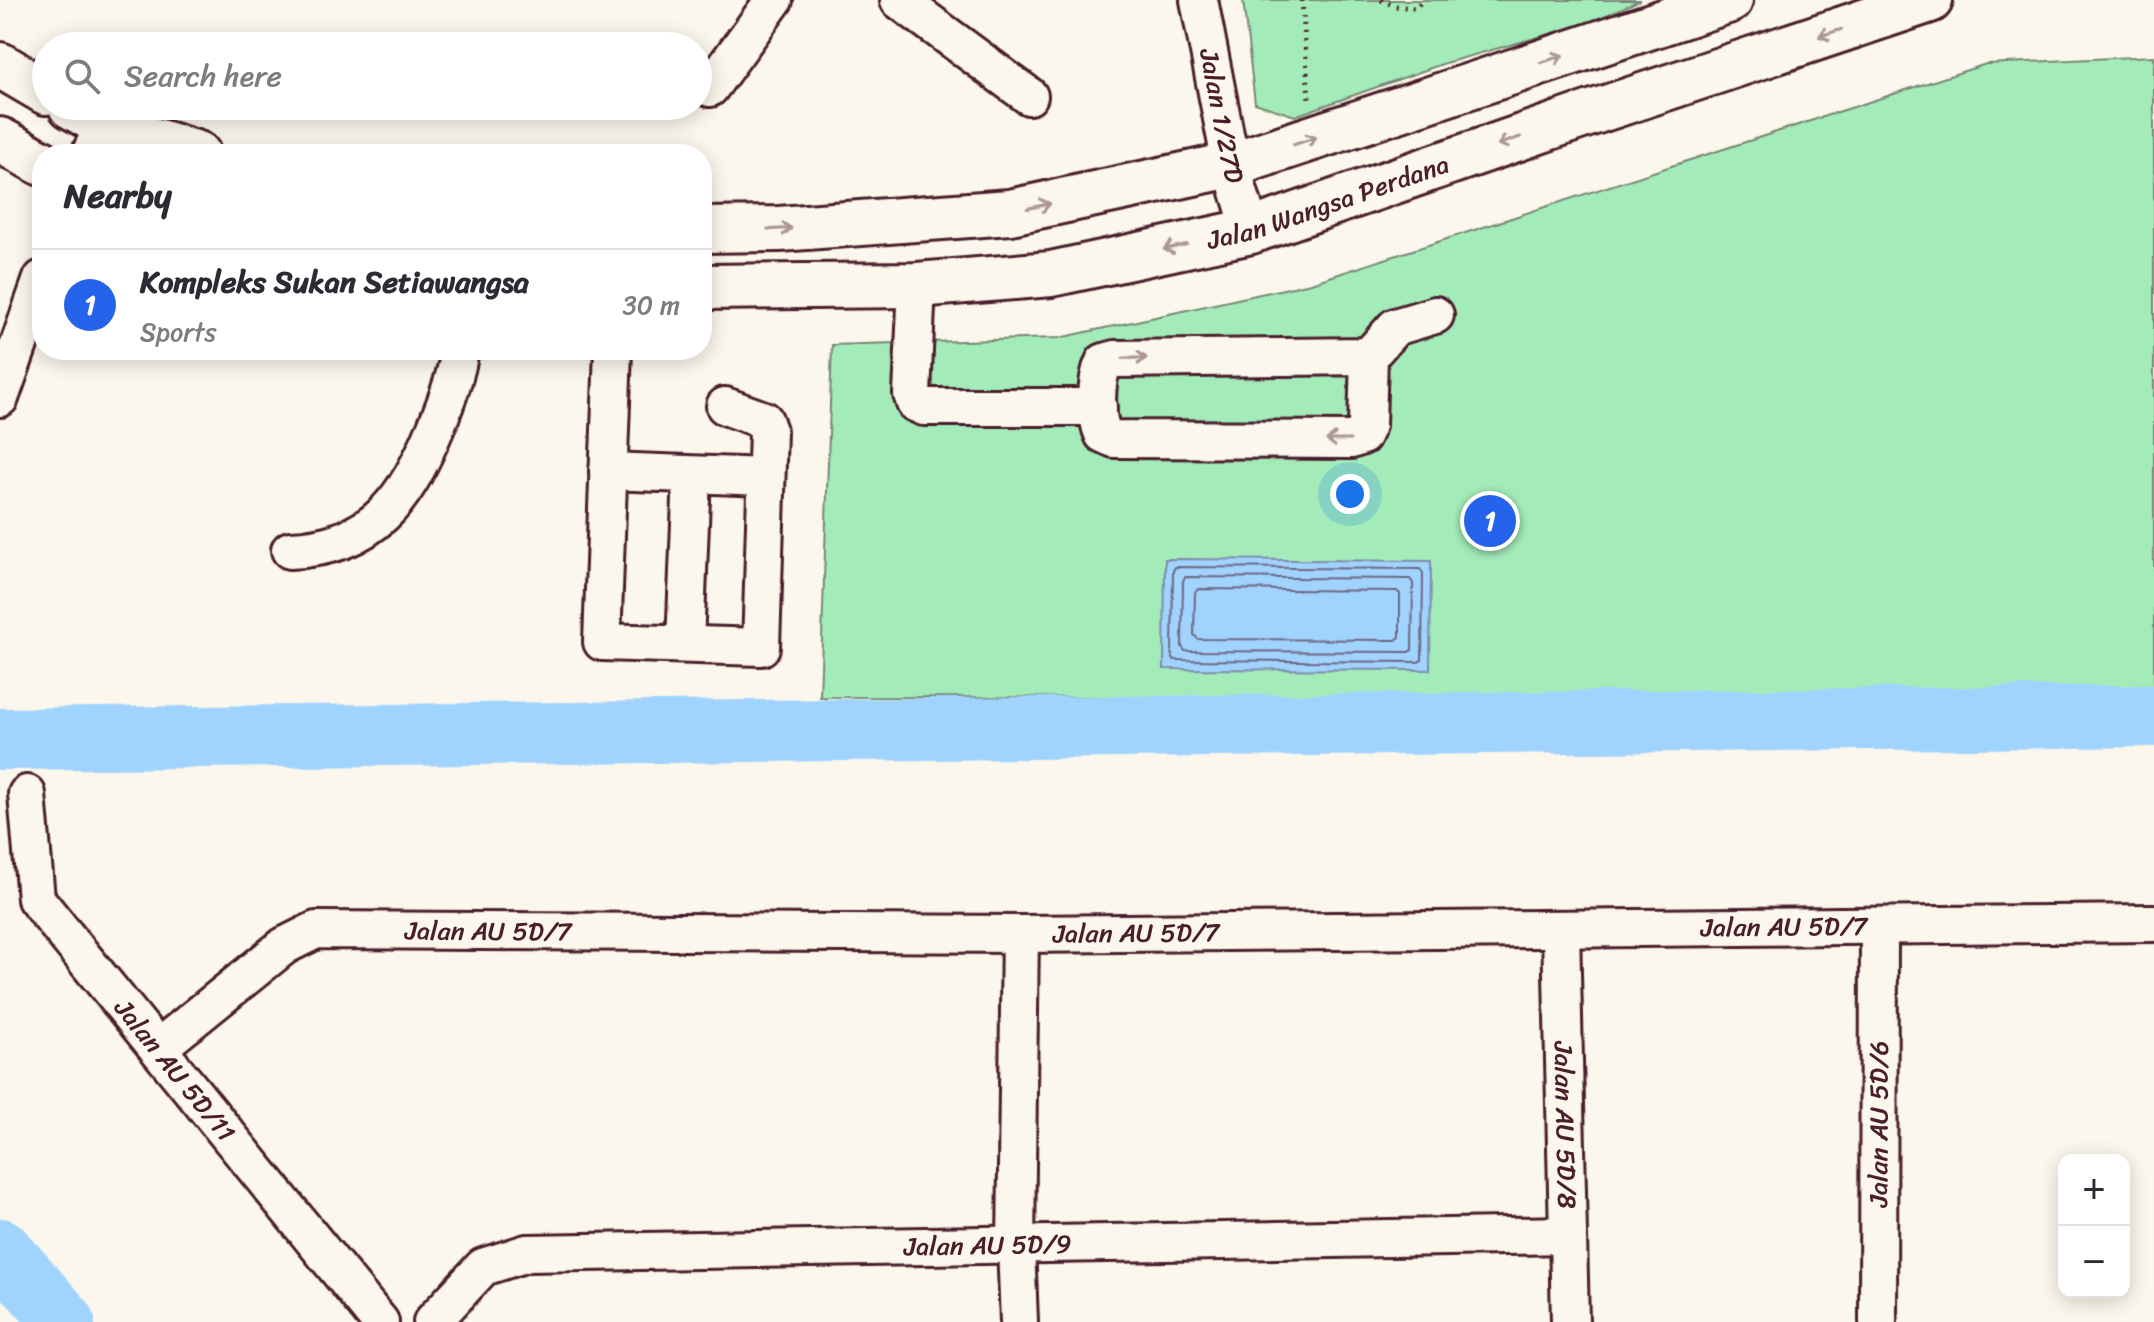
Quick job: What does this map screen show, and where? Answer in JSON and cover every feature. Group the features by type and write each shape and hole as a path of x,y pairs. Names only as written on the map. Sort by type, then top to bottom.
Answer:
{"main road":[{"path":"712,230 779,229 1010,212 1231,165 1730,0"},
{"name":"Jalan Wangsa Perdana","path":"712,287 917,285 1051,274 1251,231 1930,0"},
{"path":"0,65 32,84"},
{"path":"88,128 156,144"},
{"path":"0,140 32,158"}],"street":[{"path":"712,85 774,0"},
{"path":"899,0 1029,96"},
{"name":"Jalan 1/27D","path":"1199,0 1231,165 1251,231"},
{"path":"917,285 912,394 915,403 924,407 1098,407"},
{"path":"0,398 32,307"},
{"path":"1369,356 1115,359 1104,362 1099,372 1098,423 1103,434 1114,439 1351,440 1362,436 1367,425 1369,356 1395,327 1435,315"},
{"path":"290,550 313,549 341,542 365,529 394,505 421,462 443,410 457,360"},
{"path":"613,360 602,642 761,647 768,431 764,420 725,406"},
{"path":"608,471 766,477"},
{"path":"685,644 692,475"},
{"name":"Jalan AU 5D/11","path":"27,794 36,899 380,1322"},
{"name":"Jalan AU 5D/7","path":"158,1048 284,946 316,930 1020,934 2154,923"},
{"name":"Jalan AU 5D/6","path":"1878,1322 1879,926"},
{"name":"Jalan AU 5D/8","path":"1561,929 1570,1322"},
{"path":"1019,1322 1016,1245 1020,934"},
{"name":"Jalan AU 5D/9","path":"432,1322 483,1267 527,1253 1568,1235"}],"path":[{"path":"1302,0 1312,139"},
{"path":"1381,0 1395,6 1414,8 1424,0"}],"green space":[{"path":"1243,0 1640,0 1589,23 1445,63 1295,116 1255,103"},
{"path":"2154,56 2154,699 820,697 832,345 1059,338 1311,283 1986,64"}],"water":[{"path":"1165,559 1431,561 1430,670 1164,669"}],"waterway":[{"path":"0,739 2154,716"},
{"path":"0,1249 64,1322"}],"place":[{"name":"Kompleks Sukan Setiawangsa","path":"1490,521"}]}
